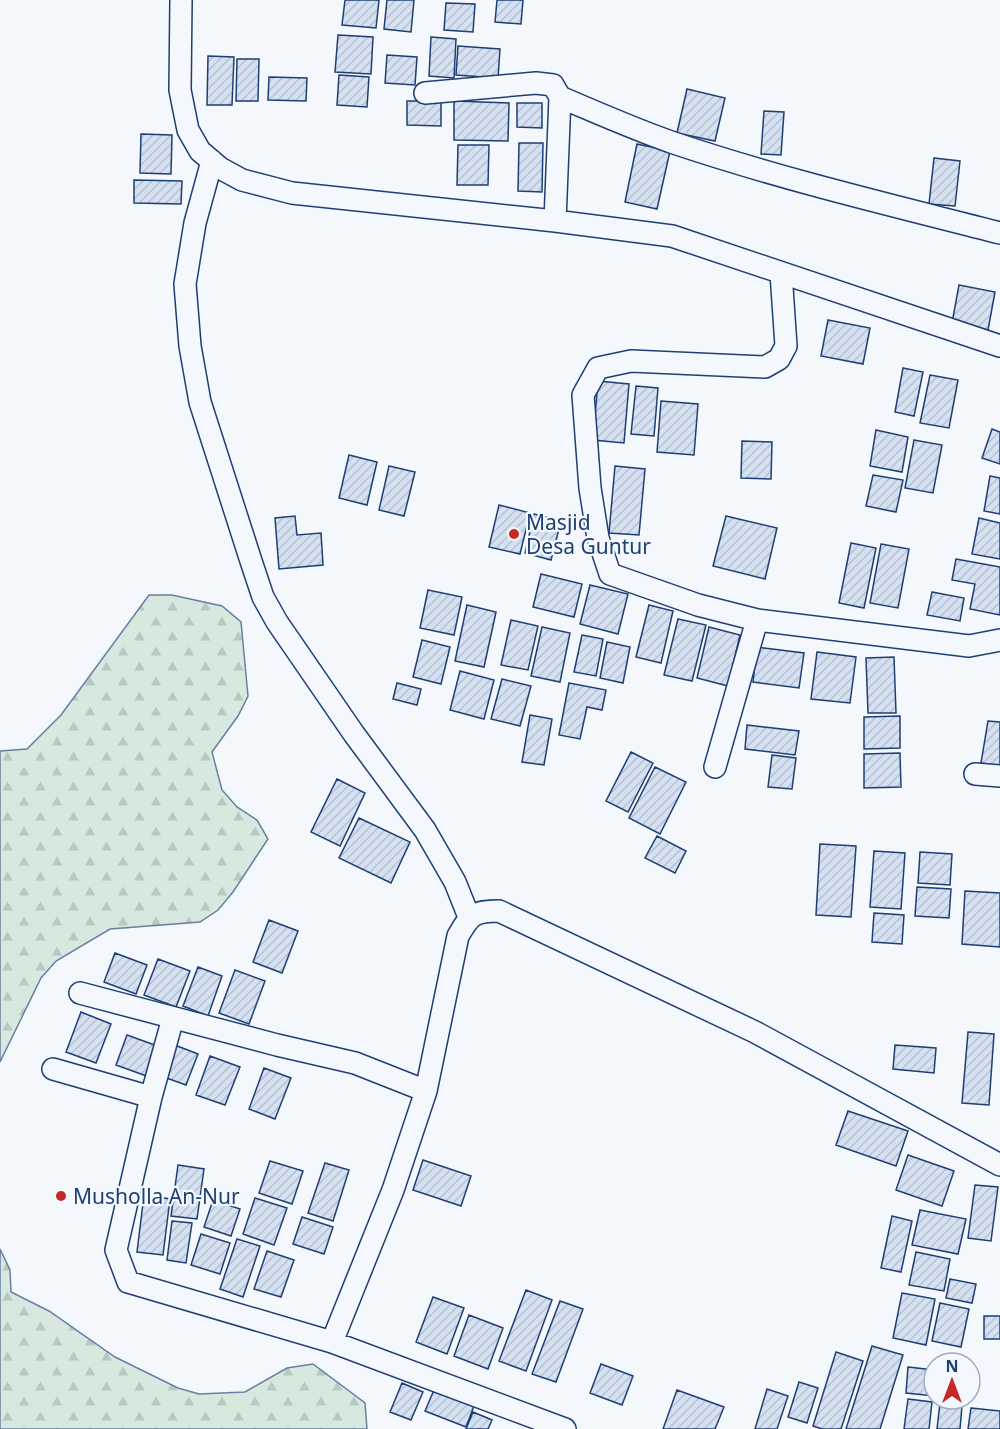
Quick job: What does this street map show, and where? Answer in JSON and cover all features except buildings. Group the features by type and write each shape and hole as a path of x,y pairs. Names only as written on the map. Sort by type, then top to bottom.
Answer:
{"street":[{"path":"181,0 180,90 188,130 200,151 242,180 292,193 672,236 1000,346"},
{"path":"424,93 536,83 553,85 560,97 555,221"},
{"path":"560,97 623,124 685,146 789,178 1000,233"},
{"path":"212,161 195,223 185,284 190,346 200,402 263,597 277,622 347,724 425,830 455,882 469,917"},
{"path":"781,273 786,346 779,359 765,367 631,361 598,368 583,395 590,488 598,538 610,574 698,604 757,620 969,646 1000,640"},
{"path":"715,767 757,620"},
{"path":"975,774 1000,776"},
{"path":"332,1342 393,1190 426,1090 458,936 469,917 486,911 499,911 754,1032 1000,1165"},
{"path":"81,993 355,1063 426,1090"},
{"path":"173,1018 151,1097 116,1250 128,1282 332,1342 566,1429"},
{"path":"52,1069 151,1097"}],"green space":[{"path":"149,595 172,595 222,606 241,622 248,696 238,716 212,752 222,790 237,807 257,820 268,839 233,892 218,910 200,922 110,929 56,961 41,978 0,1062 0,751 27,749 61,715"},
{"path":"0,1249 10,1270 11,1292 49,1311 115,1357 178,1388 199,1394 245,1392 287,1368 313,1364 365,1403 367,1429 0,1429"}],"place":[{"name":"Masjid Desa Guntur","path":"514,534"},
{"name":"Musholla An-Nur","path":"61,1196"}]}
